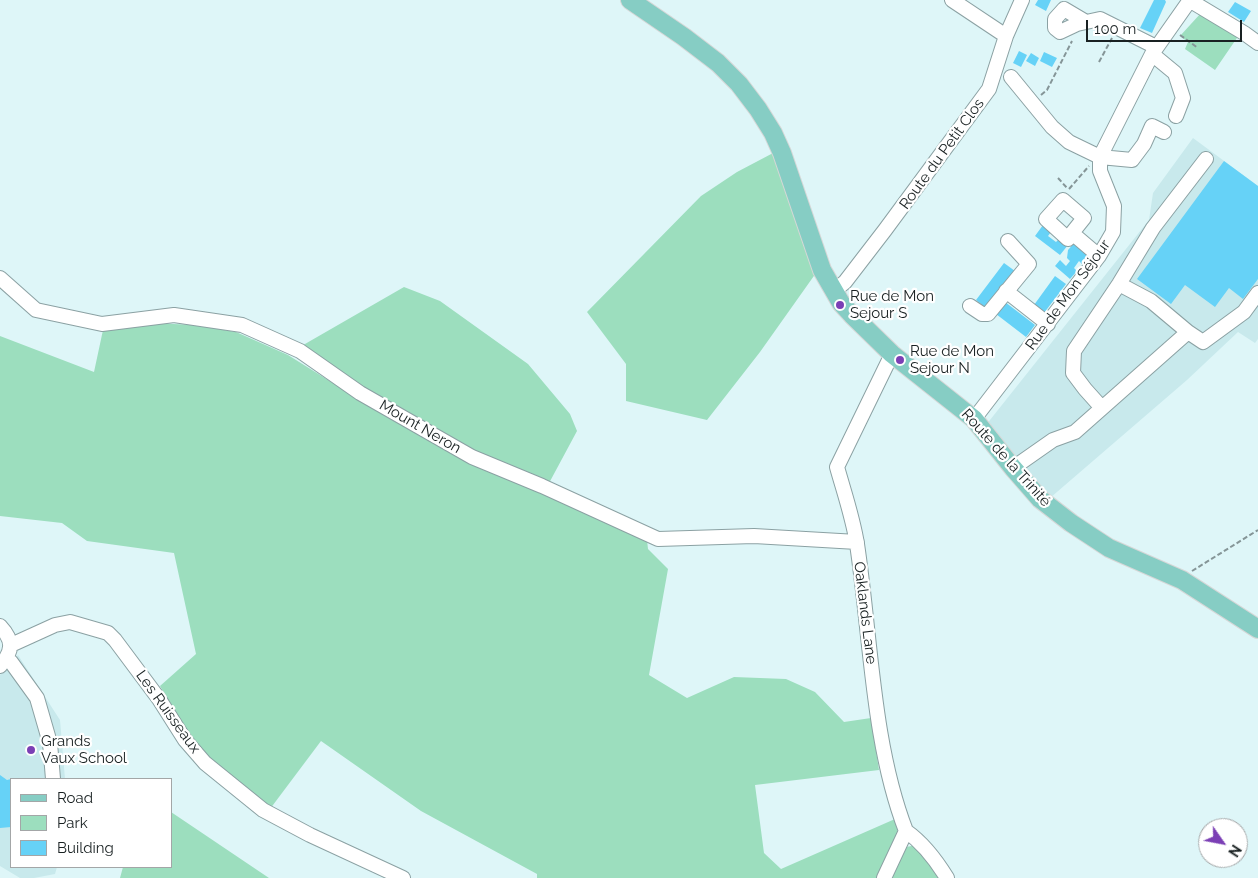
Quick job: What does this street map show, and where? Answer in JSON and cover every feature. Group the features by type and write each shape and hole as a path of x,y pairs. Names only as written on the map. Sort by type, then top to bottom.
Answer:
{"main road":[{"name":"Route de la Trinité","path":"630,0 684,36 718,63 739,84 758,109 773,133 782,153 822,270 834,291 852,315 892,354 974,419 1040,499 1109,548 1182,580 1258,628"}],"street":[{"path":"952,0 1006,36"},
{"name":"Route du Petit Clos","path":"834,291 845,282 886,230 989,89 1006,36 1022,0"},
{"path":"1100,156 1154,50 1189,0 1258,43"},
{"path":"1082,23 1100,19 1118,27 1154,50 1175,73 1183,98 1176,116"},
{"path":"1011,77 1052,126 1069,142 1100,156 1132,160 1144,144 1152,126 1164,132"},
{"name":"Rue de Mon Séjour","path":"974,419 1099,256 1113,232 1114,206 1100,170 1100,156"},
{"path":"1102,408 1073,373 1074,351 1119,284 1153,228 1206,159"},
{"path":"1072,233 1099,256"},
{"path":"970,306 982,314 988,314 1028,264 1008,241"},
{"name":"Mount Neron","path":"0,278 36,310 102,324 174,315 242,325 300,351 360,393 472,457 542,486 658,539 754,536 857,542"},
{"path":"1119,284 1151,302 1203,342 1244,312 1258,293"},
{"path":"1006,291 1048,324"},
{"path":"1013,468 1053,440 1075,432 1188,332"},
{"name":"Oaklands Lane","path":"892,354 837,467 857,542 878,719 896,804 906,831"},
{"name":"Les Ruisseaux","path":"6,657 55,625 70,622 108,633 159,699 185,740 205,762 255,804 310,835 403,878"},
{"path":"0,626 10,638 6,657 37,698 50,744 54,778"},
{"path":"884,878 906,831 916,838 939,865 947,878"}],"path":[{"path":"1034,103 1047,90 1082,23"},
{"path":"1099,62 1118,27"},
{"path":"1169,29 1198,48"},
{"path":"1069,189 1093,161 1100,156"},
{"path":"1182,580 1186,575 1258,530"}],"shaded area":[{"path":"1193,138 1258,186 1258,339 1255,343 1238,332 1187,380 1050,498 986,425 1149,220 1153,193"},
{"name":"Grands Vaux School","path":"18,655 60,720 65,778 10,778 10,868 57,868 55,874 34,878 20,878 0,866 0,675"}],"green space":[{"path":"1201,13 1239,35 1215,70 1185,49 1188,42 1180,36"},
{"path":"775,152 816,273 760,352 707,420 626,401 626,364 587,312 701,196 737,172"},
{"path":"404,287 440,301 528,364 570,414 577,431 548,485 472,455 298,348"},
{"path":"152,323 195,325 236,332 288,355 392,420 472,463 647,540 648,549 668,569 649,675 687,698 734,677 786,679 815,692 844,722 871,718 879,770 755,785 764,853 781,869 895,819 898,834 878,878 537,878 537,874 421,811 321,741 270,809 204,754 184,728 160,686 196,654 174,553 87,541 62,523 0,516 0,336 94,372 103,330"},
{"path":"172,813 269,878 120,878 123,868 172,868"},
{"path":"917,845 943,878 891,878 906,847"}],"building":[{"path":"1038,0 1051,0 1046,11 1035,5"},
{"path":"1154,0 1165,0 1166,2 1152,33 1140,28"},
{"path":"1235,2 1251,11 1244,22 1228,12"},
{"path":"1019,51 1027,55 1021,67 1013,63"},
{"path":"1044,52 1057,58 1052,67 1040,61"},
{"path":"1031,53 1039,58 1035,66 1026,61"},
{"path":"1224,161 1258,186 1258,279 1243,299 1229,288 1215,307 1185,285 1171,304 1137,279"},
{"path":"1043,225 1051,232 1048,236 1056,242 1060,238 1068,245 1060,255 1035,236"},
{"path":"1075,242 1090,254 1082,264 1079,261 1074,268 1077,271 1070,279 1055,266 1060,260 1066,266 1070,261 1067,258 1068,250"},
{"path":"1004,263 1015,271 987,309 976,300"},
{"path":"1055,276 1066,284 1044,313 1034,305"},
{"path":"1005,302 1035,325 1026,337 996,314"},
{"path":"0,775 7,780 10,779 10,827 0,828"}],"place":[{"name":"Rue de Mon Sejour S","path":"840,305"},
{"name":"Rue de Mon Sejour N","path":"900,360"},
{"name":"Grands Vaux School","path":"31,750"}]}
